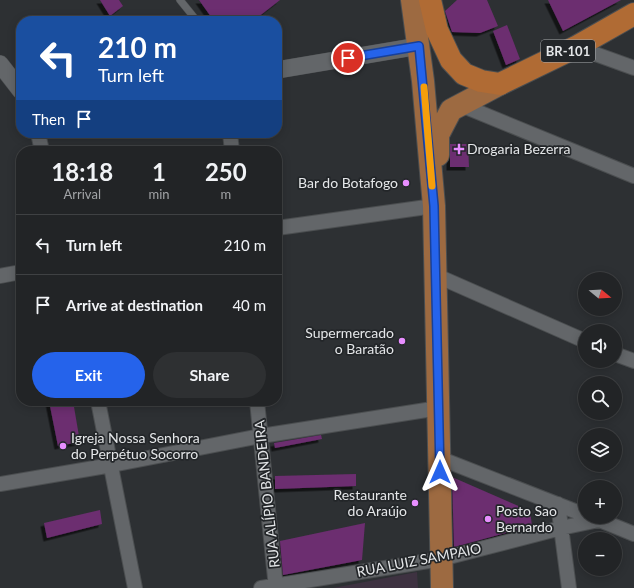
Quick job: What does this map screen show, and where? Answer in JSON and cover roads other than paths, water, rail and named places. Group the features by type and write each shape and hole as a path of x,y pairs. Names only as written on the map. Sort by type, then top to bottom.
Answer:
{"highway":[{"path":"430,0 437,30 451,60 464,74 481,81 500,84"},
{"name":"BR-101","path":"500,84 576,46 634,14"}],"main road":[{"path":"412,0 419,46 434,206 442,588"},
{"path":"434,206 437,182 438,135 451,110 500,84"}],"street":[{"path":"282,69 419,46"},
{"path":"576,46 634,68"},
{"path":"0,64 16,85"},
{"path":"461,105 634,176"},
{"path":"282,227 434,206"},
{"path":"0,276 16,273"},
{"path":"435,275 578,338"},
{"path":"622,357 634,361"},
{"path":"99,406 112,465 135,588"},
{"name":"RUA ALÍPIO BANDEIRA","path":"258,406 276,586"},
{"path":"0,484 112,465 261,436 439,408"},
{"path":"439,458 578,512"},
{"path":"558,504 569,588"},
{"name":"RUA LUIZ SAMPAIO","path":"261,588 441,559 578,524"},
{"path":"608,524 634,534"}],"lane":[{"path":"180,0 193,16"}],"place":[{"name":"Drogaria Bezerra","path":"459,149"},
{"name":"Bar do Botafogo","path":"406,183"},
{"name":"Supermercado o Baratão","path":"402,341"},
{"name":"Igreja Nossa Senhora do Perpétuo Socorro","path":"63,446"},
{"name":"Restaurante do Araújo","path":"415,503"},
{"name":"Posto Sao Bernardo","path":"488,519"}]}
